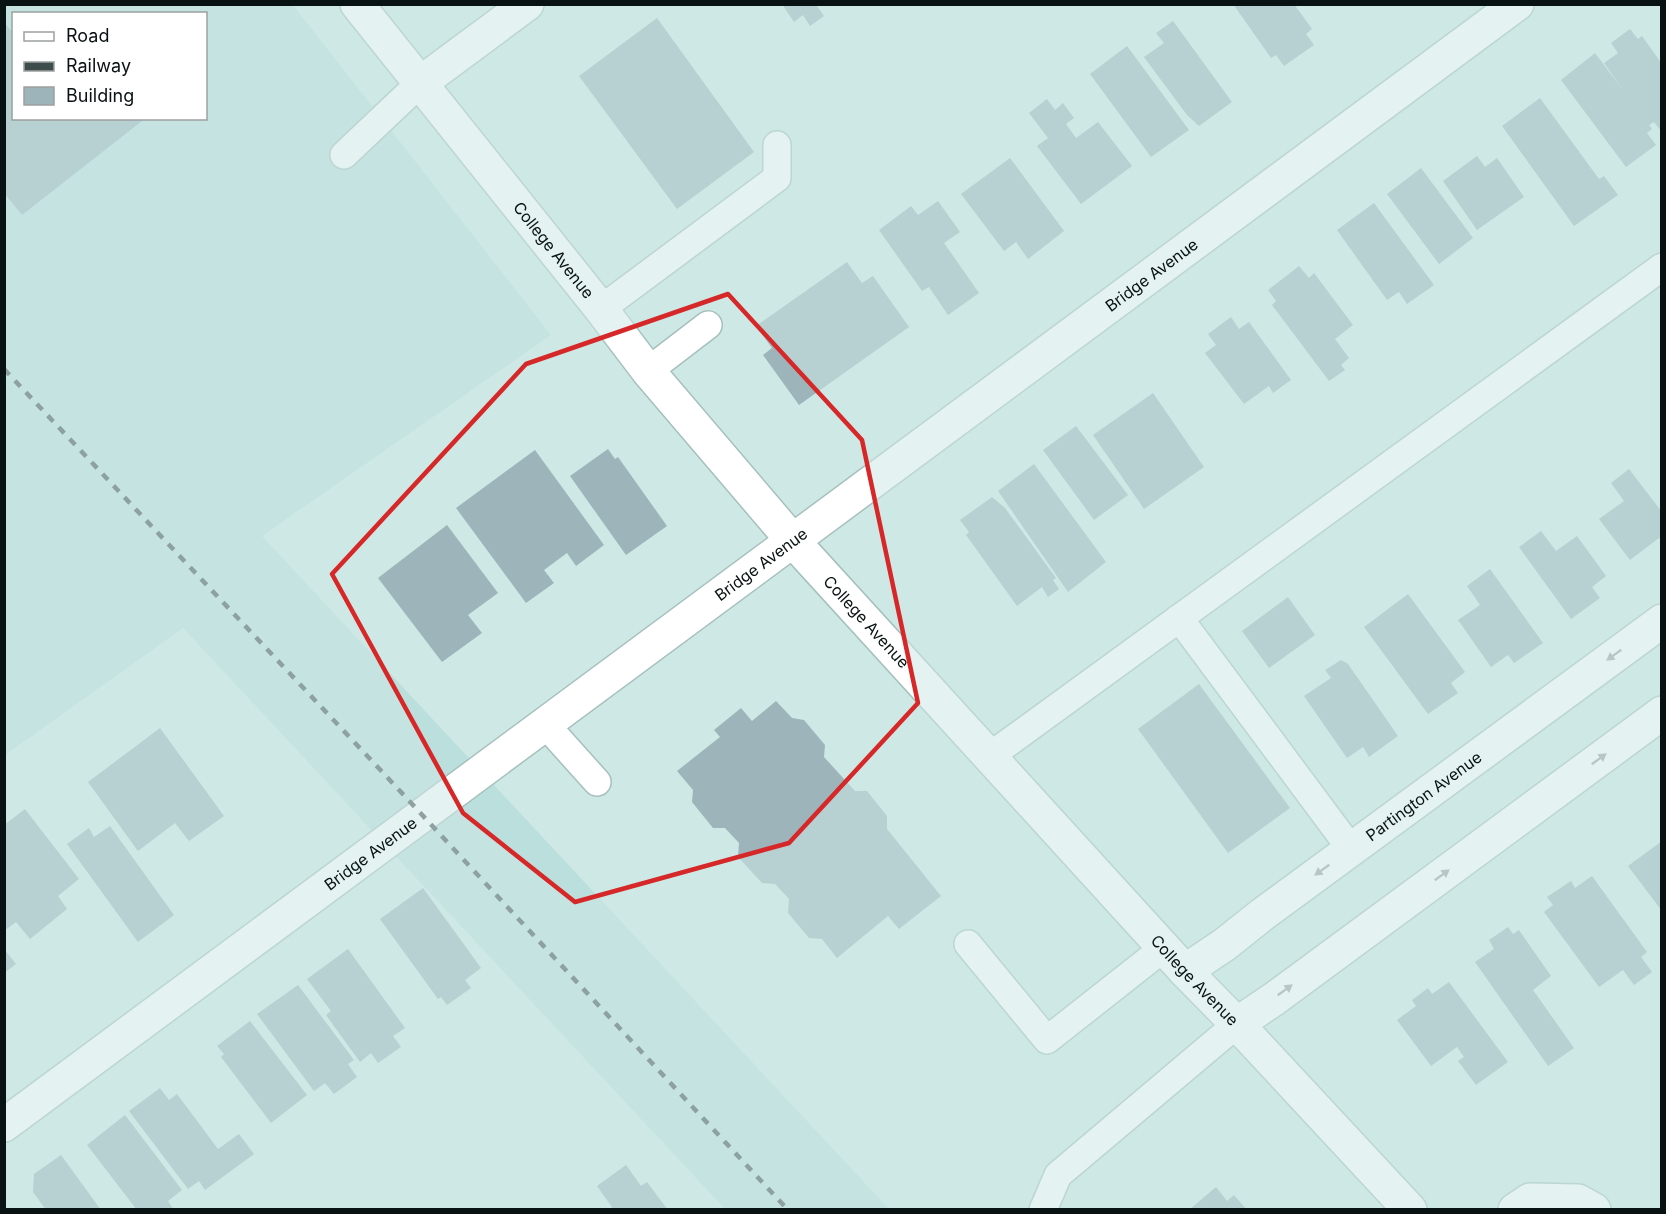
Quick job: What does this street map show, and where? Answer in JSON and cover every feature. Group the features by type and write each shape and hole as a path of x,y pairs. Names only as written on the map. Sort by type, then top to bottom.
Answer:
{"street":[{"name":"College Avenue","path":"357,4 648,370 793,541 1175,959 1410,1209"},
{"path":"419,84 527,4"},
{"name":"Bridge Avenue","path":"4,1125 1517,4"},
{"name":"Partington Avenue","path":"1175,959 1224,945 1662,621"},
{"path":"1237,1024 1662,712"},
{"path":"1515,1209 1530,1200 1540,1200 1578,1201 1593,1209"}],"lane":[{"path":"344,155 419,84"},
{"path":"601,309 777,178 777,145"},
{"path":"990,756 1662,267"},
{"path":"648,370 708,325"},
{"path":"1179,618 1351,849"},
{"path":"545,724 597,782"},
{"path":"968,944 1047,1040 1175,959"},
{"path":"1043,1209 1058,1175 1237,1024"}],"highlighted area":[{"path":"728,294 862,440 918,703 789,843 575,902 463,813 332,574 526,364"}],"shaded area":[{"path":"5,5 293,5 551,335 262,536 889,1209 725,1209 183,628 5,755"}],"building":[{"path":"782,4 819,4 817,6 824,16 810,26 803,15 794,22"},
{"path":"1233,4 1294,4 1312,29 1306,34 1314,45 1284,66 1276,55 1271,58"},
{"path":"657,18 754,152 677,209 579,76"},
{"path":"1173,21 1232,102 1199,126 1187,115 1144,57 1164,43 1156,33"},
{"path":"4,22 12,32 12,120 142,121 22,215 4,193"},
{"path":"1630,29 1638,39 1642,36 1662,64 1662,132 1654,122 1649,125 1652,129 1647,133 1656,145 1626,167 1561,80 1595,53 1623,90 1604,63 1618,53 1611,43"},
{"path":"1127,46 1189,130 1151,157 1090,74"},
{"path":"1540,98 1599,179 1604,176 1618,195 1574,226 1502,126"},
{"path":"1047,99 1055,110 1063,103 1074,118 1066,124 1076,138 1098,122 1132,166 1081,204 1037,146 1048,138 1029,113"},
{"path":"1477,156 1485,167 1497,158 1524,197 1477,230 1443,181"},
{"path":"1010,158 1064,231 1028,259 1016,242 1004,251 961,194"},
{"path":"1421,168 1473,238 1439,264 1387,194"},
{"path":"938,201 960,232 944,243 979,293 948,315 929,287 922,291 879,230 911,206 918,215"},
{"path":"1374,203 1434,285 1407,304 1399,292 1387,300 1337,230"},
{"path":"847,262 862,283 873,276 909,327 799,405 763,355 772,348 756,326"},
{"path":"1299,266 1309,278 1314,273 1353,325 1335,339 1349,358 1341,365 1345,370 1329,381 1272,305 1276,301 1268,290"},
{"path":"1231,317 1239,329 1249,322 1291,380 1273,393 1269,386 1244,404 1205,353 1216,345 1208,334"},
{"path":"1153,393 1204,467 1144,509 1093,435"},
{"path":"1076,426 1128,495 1094,520 1043,450"},
{"path":"608,449 615,459 618,457 667,526 626,555 570,476"},
{"path":"535,450 604,545 576,566 567,553 544,570 554,583 526,603 456,508"},
{"path":"1034,464 1106,562 1068,592 998,491"},
{"path":"1629,469 1662,512 1662,541 1659,538 1630,560 1599,519 1624,501 1611,483"},
{"path":"992,497 1005,508 1056,578 1053,580 1059,589 1048,597 1042,587 1017,606 966,535 969,532 960,520"},
{"path":"447,525 498,593 468,615 482,633 442,662 378,578"},
{"path":"1541,531 1556,551 1577,536 1606,576 1592,587 1600,598 1571,619 1519,547"},
{"path":"1490,569 1543,643 1514,663 1508,655 1491,667 1458,620 1480,605 1467,586"},
{"path":"1408,594 1465,672 1451,683 1458,693 1428,714 1364,627"},
{"path":"1288,597 1315,635 1269,668 1242,631"},
{"path":"1341,660 1348,664 1398,736 1369,757 1363,747 1347,758 1304,696 1331,678 1325,670"},
{"path":"1199,684 1290,808 1228,853 1138,729"},
{"path":"776,701 792,718 804,720 825,745 824,757 855,791 867,791 887,816 887,829 941,896 899,929 888,916 837,958 822,939 809,938 788,913 789,899 775,884 762,883 738,857 739,843 725,828 713,828 692,802 693,790 677,771 720,737 714,730 741,708 752,721"},
{"path":"160,728 224,816 189,841 175,823 138,851 88,782"},
{"path":"25,809 79,879 58,896 67,909 30,939 16,922 4,931 4,825"},
{"path":"110,826 174,915 138,942 67,844 89,828 94,837"},
{"path":"1662,841 1662,911 1628,866"},
{"path":"1592,876 1647,952 1641,957 1652,972 1634,985 1623,970 1599,987 1544,912 1553,905 1547,897 1571,881 1575,888"},
{"path":"423,888 481,968 465,980 471,988 447,1005 441,997 438,999 380,919"},
{"path":"1508,927 1513,934 1519,930 1551,976 1533,990 1574,1048 1548,1066 1475,962 1494,949 1489,940"},
{"path":"4,949 16,964 4,973"},
{"path":"348,949 405,1028 393,1036 401,1047 378,1063 371,1053 360,1062 326,1015 331,1011 307,979"},
{"path":"1449,982 1508,1062 1476,1085 1458,1061 1464,1057 1457,1047 1431,1066 1397,1020 1416,1006 1412,1000 1428,988 1432,994"},
{"path":"298,985 354,1060 348,1064 357,1077 334,1094 325,1083 314,1091 257,1014"},
{"path":"250,1021 307,1095 271,1123 221,1057 224,1054 217,1046"},
{"path":"160,1088 169,1100 177,1094 218,1149 239,1134 254,1154 205,1190 199,1181 188,1189 129,1111"},
{"path":"125,1115 182,1190 168,1201 174,1210 137,1210 87,1145"},
{"path":"61,1155 101,1210 46,1210 33,1192 34,1174"},
{"path":"626,1165 641,1186 647,1182 668,1210 609,1210 612,1207 597,1186"},
{"path":"1216,1187 1227,1201 1234,1195 1247,1210 1189,1210"}],"railway":[{"path":"4,369 387,777 788,1210"}]}
